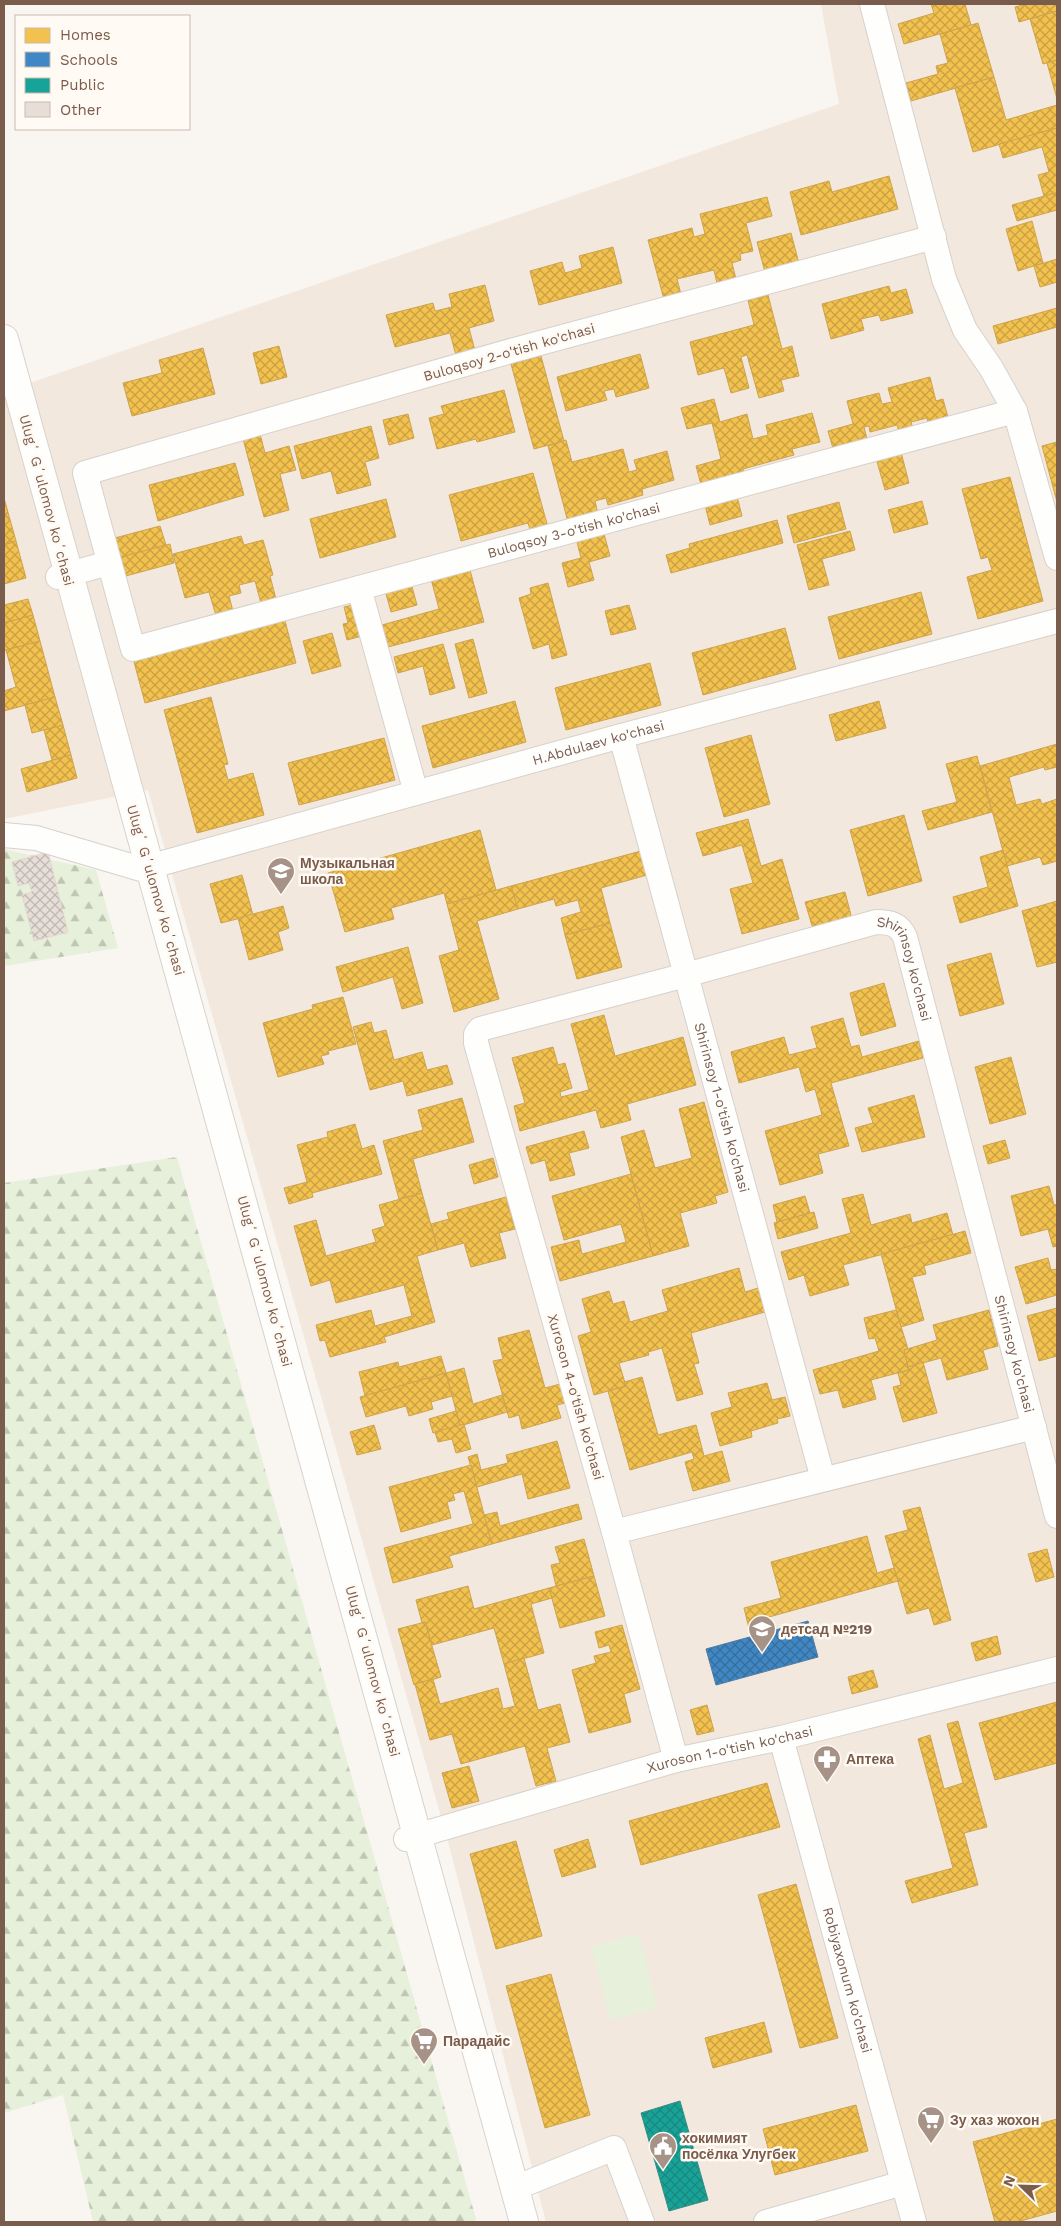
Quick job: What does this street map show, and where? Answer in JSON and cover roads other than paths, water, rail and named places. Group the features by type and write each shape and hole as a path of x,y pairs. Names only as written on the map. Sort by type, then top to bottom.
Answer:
{"main road":[{"name":"Ulugʻ Gʻulomov koʻchasi","path":"4,340 63,575"},
{"name":"Ulugʻ Gʻulomov koʻchasi","path":"4,375 146,868 412,1837 512,2222"},
{"name":"Ulugʻ Gʻulomov koʻchasi","path":"412,1837 524,2222"}],"street":[{"path":"872,4 944,279 965,330 991,368 1015,411 1057,558"},
{"name":"Buloqsoy 2-o'tish ko'chasi","path":"109,563 85,473 514,350 934,237"},
{"name":"Buloqsoy 3-o'tish ko'chasi","path":"109,563 133,649 1015,411"},
{"path":"63,575 109,563"},
{"path":"358,588 416,793"},
{"name":"H.Abdulaev ko'chasi","path":"146,868 621,736 1057,621"},
{"name":"Shirinsoy 1-o'tish ko'chasi","path":"621,736 823,1479"},
{"path":"4,835 36,838 146,868"},
{"name":"Shirinsoy ko'chasi","path":"476,1034 480,1029 686,975 876,922 894,924 902,929 1057,1516"},
{"name":"Xuroson 4-o'tish ko'chasi","path":"476,1034 476,1043 614,1532 676,1760"},
{"name":"Shirinsoy ko'chasi","path":"614,1532 1034,1427"},
{"name":"Хuroson 1-o'tish ko'chasi","path":"412,1837 676,1760 781,1738 1057,1669"},
{"name":"Robiyaxonum ko'chasi","path":"781,1738 914,2222"},
{"path":"515,2188 614,2148 642,2222"},
{"path":"766,2222 903,2183"}],"place":[{"name":"Музыкальная школа","path":"281,895"},
{"name":"детсад №219","path":"762,1653"},
{"name":"Аптека","path":"827,1783"},
{"name":"Парадайс","path":"424,2065"},
{"name":"Зу хаз жохон","path":"931,2144"},
{"name":"хокимият посёлка Улугбек","path":"663,2170"}]}
